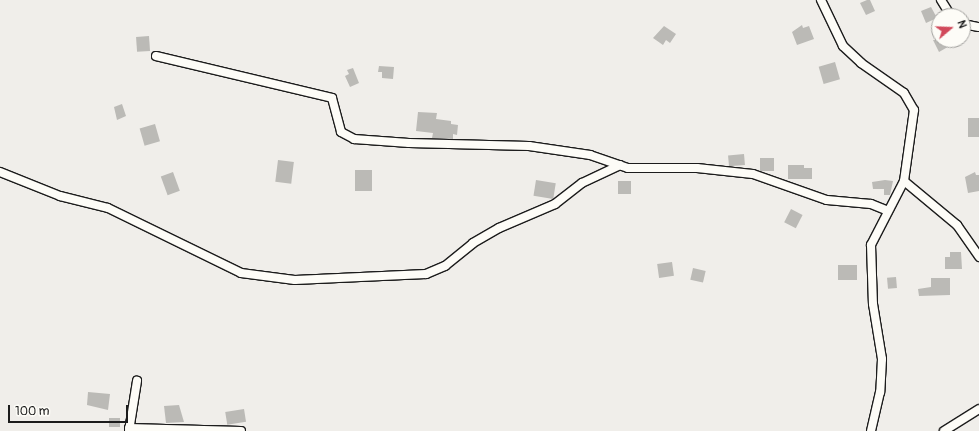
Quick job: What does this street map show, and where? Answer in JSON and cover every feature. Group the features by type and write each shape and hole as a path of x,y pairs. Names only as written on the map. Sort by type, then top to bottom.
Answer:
{"street":[{"path":"821,0 842,46 861,63 904,93 914,110 904,181 871,245 873,304 882,359 880,392 871,431"},
{"path":"156,56 332,98 341,132 354,139 409,144 529,146 590,155 628,168 697,168 753,174 827,200 871,204 888,211"},
{"path":"0,172 60,196 108,208 241,273 294,280 426,274 445,266 479,239 555,204 582,183 620,165"},
{"path":"904,181 957,225 979,256"},
{"path":"137,381 129,429 241,431"},
{"path":"944,431 979,409"}],"building":[{"path":"870,0 875,11 866,15 860,3"},
{"path":"931,7 931,21 926,23 921,11"},
{"path":"802,25 803,28 809,26 814,39 797,45 792,32"},
{"path":"664,26 676,34 670,43 666,40 663,45 653,38"},
{"path":"149,36 150,51 137,52 136,37"},
{"path":"937,48 946,48 939,52"},
{"path":"835,62 840,79 824,84 819,67"},
{"path":"379,66 394,67 393,79 382,78 382,72 378,72"},
{"path":"353,68 359,83 350,87 345,76 349,74 347,70"},
{"path":"122,104 126,116 117,120 114,107"},
{"path":"418,112 437,113 436,119 451,121 451,124 458,125 457,135 453,134 453,139 432,138 433,133 416,131"},
{"path":"968,118 979,118 979,137 968,137"},
{"path":"155,124 160,141 145,146 140,128"},
{"path":"744,154 745,165 729,166 728,155"},
{"path":"760,158 774,158 774,171 760,171"},
{"path":"278,160 294,162 291,184 275,182"},
{"path":"788,165 804,165 804,168 812,168 812,179 788,179"},
{"path":"355,170 372,170 372,191 355,191"},
{"path":"173,172 180,191 168,195 161,176"},
{"path":"975,172 976,175 979,175 979,191 968,193 965,177"},
{"path":"536,180 556,183 553,199 533,196"},
{"path":"885,180 893,181 890,195 884,195 884,189 873,189 872,182"},
{"path":"618,181 631,181 631,194 618,194"},
{"path":"791,209 803,215 796,228 784,222"},
{"path":"950,252 961,252 962,269 945,269 945,257 950,257"},
{"path":"672,262 674,276 659,278 657,264"},
{"path":"838,265 857,265 857,280 838,280"},
{"path":"693,268 706,271 703,283 690,280"},
{"path":"896,277 897,288 888,289 887,278"},
{"path":"931,278 950,278 950,295 919,296 918,289 931,287"},
{"path":"88,392 110,394 108,410 87,405"},
{"path":"179,405 184,422 166,423 164,406"},
{"path":"244,409 246,422 227,425 225,412"},
{"path":"109,418 120,418 120,427 109,427"}]}
